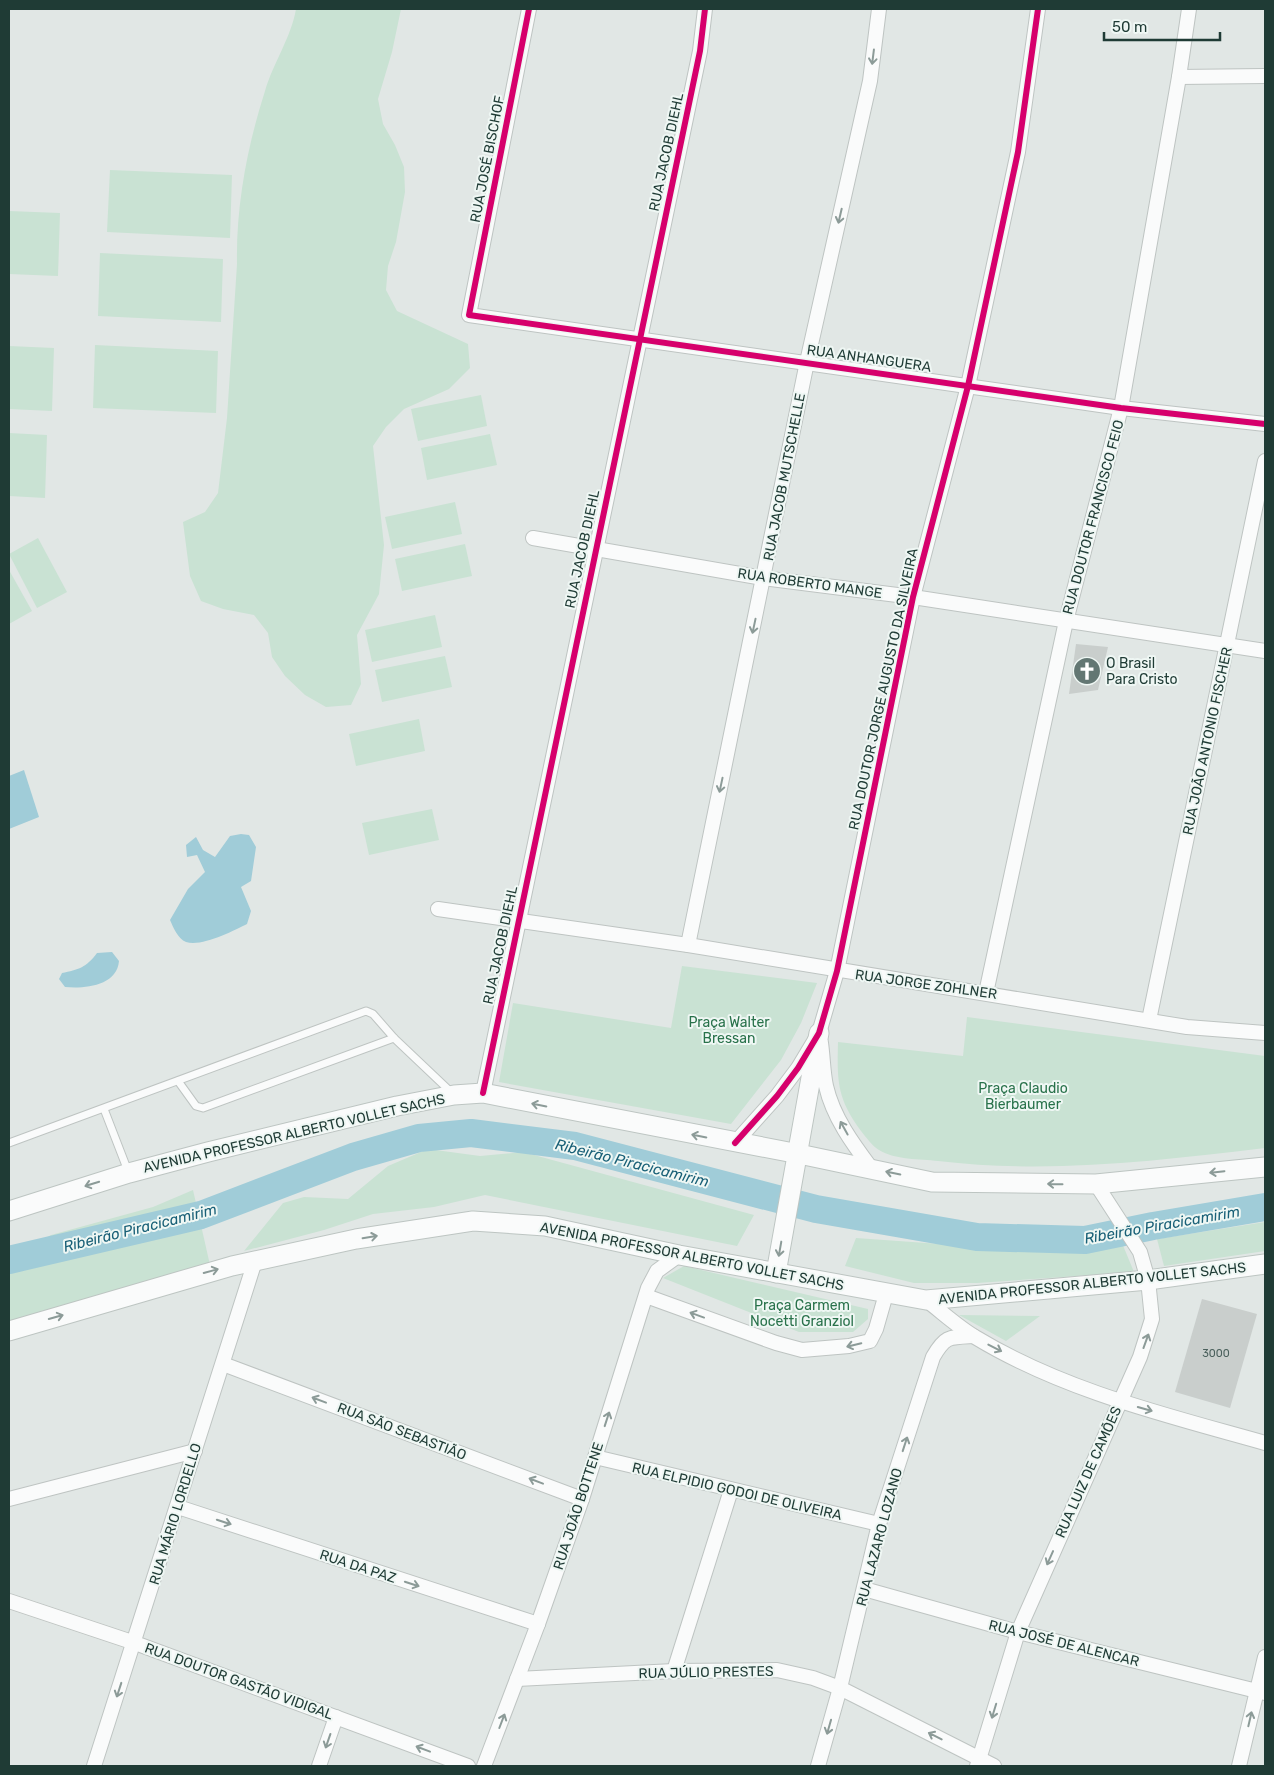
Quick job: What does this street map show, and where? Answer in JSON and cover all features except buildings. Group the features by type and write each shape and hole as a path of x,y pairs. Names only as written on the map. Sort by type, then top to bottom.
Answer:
{"main road":[{"path":"776,1272 791,1182 799,1154 819,1033"},
{"name":"AVENIDA PROFESSOR ALBERTO VOLLET SACHS","path":"9,1210 129,1173 397,1106 454,1095 483,1094 871,1168 932,1182 1096,1184 1265,1167"},
{"name":"AVENIDA PROFESSOR ALBERTO VOLLET SACHS","path":"9,1331 213,1271 255,1261 356,1239 473,1221 545,1226 679,1254 926,1300 1148,1280 1265,1264"}],"street":[{"name":"RUA JOSÉ BISCHOF","path":"469,315 529,9"},
{"name":"RUA JACOB DIEHL","path":"483,1094 594,550 700,51 705,9"},
{"name":"RUA JACOB MUTSCHELLE","path":"688,945 807,362 870,81 879,9"},
{"name":"RUA DOUTOR JORGE AUGUSTO DA SILVEIRA","path":"735,1143 777,1096 798,1068 819,1033 837,971 913,597 968,386 1018,152 1038,9"},
{"name":"RUA DOUTOR FRANCISCO FEIO","path":"986,993 1066,621 1121,408 1179,77 1189,9"},
{"path":"1179,77 1265,76"},
{"name":"RUA ANHANGUERA","path":"469,315 639,337 1121,408 1265,424"},
{"name":"RUA JOÃO ANTONIO FISCHER","path":"1149,1020 1265,461"},
{"name":"RUA ROBERTO MANGE","path":"532,538 763,578 913,597 1265,651"},
{"name":"RUA JORGE ZOHLNER","path":"438,909 688,945 1187,1027 1265,1033"},
{"name":"RUA DOUTOR JORGE AUGUSTO DA SILVEIRA","path":"819,1033 826,1086 835,1110 853,1143 871,1168"},
{"name":"RUA LUIZ DE CAMÕES","path":"978,1763 1018,1632 1148,1334 1152,1319 1148,1280 1140,1252 1096,1184"},
{"name":"RUA JOÃO BOTTENE","path":"484,1766 538,1624 582,1498 646,1296 657,1271 679,1254"},
{"name":"RUA MÁRIO LORDELLO","path":"94,1766 135,1644 255,1261"},
{"path":"646,1296 776,1343 802,1350 850,1346 870,1340 876,1329 886,1294"},
{"path":"926,1300 973,1336 1066,1382 1119,1401 1265,1443"},
{"name":"RUA LAZARO LOZANO","path":"818,1766 840,1688 879,1524 933,1357 942,1341 952,1336 973,1336"},
{"name":"RUA SÃO SEBASTIÃO","path":"223,1364 582,1498"},
{"path":"9,1499 195,1451"},
{"name":"RUA ELPIDIO GODOI DE OLIVEIRA","path":"595,1457 879,1524"},
{"path":"674,1671 731,1490"},
{"name":"RUA DA PAZ","path":"178,1507 538,1624"},
{"name":"RUA JOSÉ DE ALENCAR","path":"864,1589 1018,1632 1261,1692"},
{"name":"RUA DOUTOR GASTÃO VIDIGAL","path":"9,1601 135,1644 468,1766"},
{"path":"1239,1766 1261,1692 1265,1657"},
{"name":"RUA JÚLIO PRESTES","path":"517,1680 674,1671 777,1670 813,1678 840,1688 978,1763 994,1766"},
{"path":"320,1766 336,1717"}],"lane":[{"path":"9,1142 360,1012 373,1014 394,1038 454,1095"},
{"path":"178,1081 196,1106 202,1108 213,1106 394,1038"},
{"path":"104,1108 129,1173"}],"green space":[{"path":"296,9 401,9 392,52 378,99 383,124 395,145 404,167 405,192 396,242 388,266 386,290 397,311 468,344 470,368 449,389 404,409 386,427 373,446 384,545 379,594 357,635 361,684 351,705 326,707 305,695 285,676 272,657 268,633 254,615 223,609 201,601 190,576 183,522 205,512 218,493 227,418 238,220 244,177 265,91 294,20"},
{"path":"110,170 232,175 230,238 107,232"},
{"path":"9,211 60,213 58,276 9,274"},
{"path":"100,253 223,259 221,322 98,316"},
{"path":"95,345 218,351 216,413 93,408"},
{"path":"9,346 54,348 52,411 9,409"},
{"path":"481,395 487,426 418,441 411,409"},
{"path":"9,433 47,435 45,498 9,496"},
{"path":"490,434 497,465 427,480 421,448"},
{"path":"455,502 462,534 392,549 385,517"},
{"path":"38,538 67,592 37,608 9,554"},
{"path":"465,544 472,576 402,591 395,559"},
{"path":"9,570 32,611 9,624"},
{"path":"435,615 442,647 372,662 365,630"},
{"path":"445,656 452,687 382,702 375,670"},
{"path":"419,719 425,751 356,766 349,734"},
{"path":"432,809 439,840 369,855 362,823"},
{"name":"Praça Walter Bressan","path":"682,966 817,983 801,1023 781,1060 731,1124 499,1082 513,1003 671,1028"},
{"name":"Praça Claudio Bierbaumer","path":"967,1017 1265,1056 1265,1148 1143,1161 1061,1166 1020,1166 979,1165 892,1156 876,1148 861,1131 843,1099 838,1068 838,1042 963,1056"},
{"path":"428,1149 480,1156 523,1152 754,1215 737,1246 485,1195 434,1207 373,1214 324,1230 244,1251 283,1203 304,1197 348,1199 388,1166"},
{"path":"193,1190 210,1265 9,1325 9,1259 51,1235 153,1207"},
{"path":"1265,1222 1265,1251 1164,1266 1157,1239"},
{"path":"856,1238 1069,1253 1122,1243 1134,1272 977,1283 914,1283 845,1266"},
{"name":"Praça Carmem Nocetti Granziol","path":"684,1266 868,1309 868,1319 853,1332 799,1332 663,1278"},
{"path":"959,1315 1040,1316 1006,1341"}],"water":[{"path":"24,770 39,817 9,829 9,776"},
{"path":"249,835 256,847 251,881 241,887 251,911 247,924 209,940 193,943 186,942 178,936 170,920 188,889 205,872 197,855 187,857 186,845 196,837 203,850 215,857 230,836"},
{"path":"112,952 119,961 117,969 106,981 90,986 65,987 59,979 62,973 86,965 97,953"}],"waterway":[{"name":"Ribeirão Piracicamirim","path":"9,1260 201,1215 353,1157 419,1138 471,1133 575,1146 816,1209 977,1237 1085,1240 1153,1226 1265,1207"}],"cycle path":[{"path":"529,9 469,315 1121,408 1265,424"},
{"path":"483,1093 700,51 705,9"},
{"path":"735,1143 777,1096 798,1068 819,1033 837,971 913,597 968,386 1018,152 1038,9"}],"place":[{"name":"O Brasil Para Cristo","path":"1087,671"}]}
